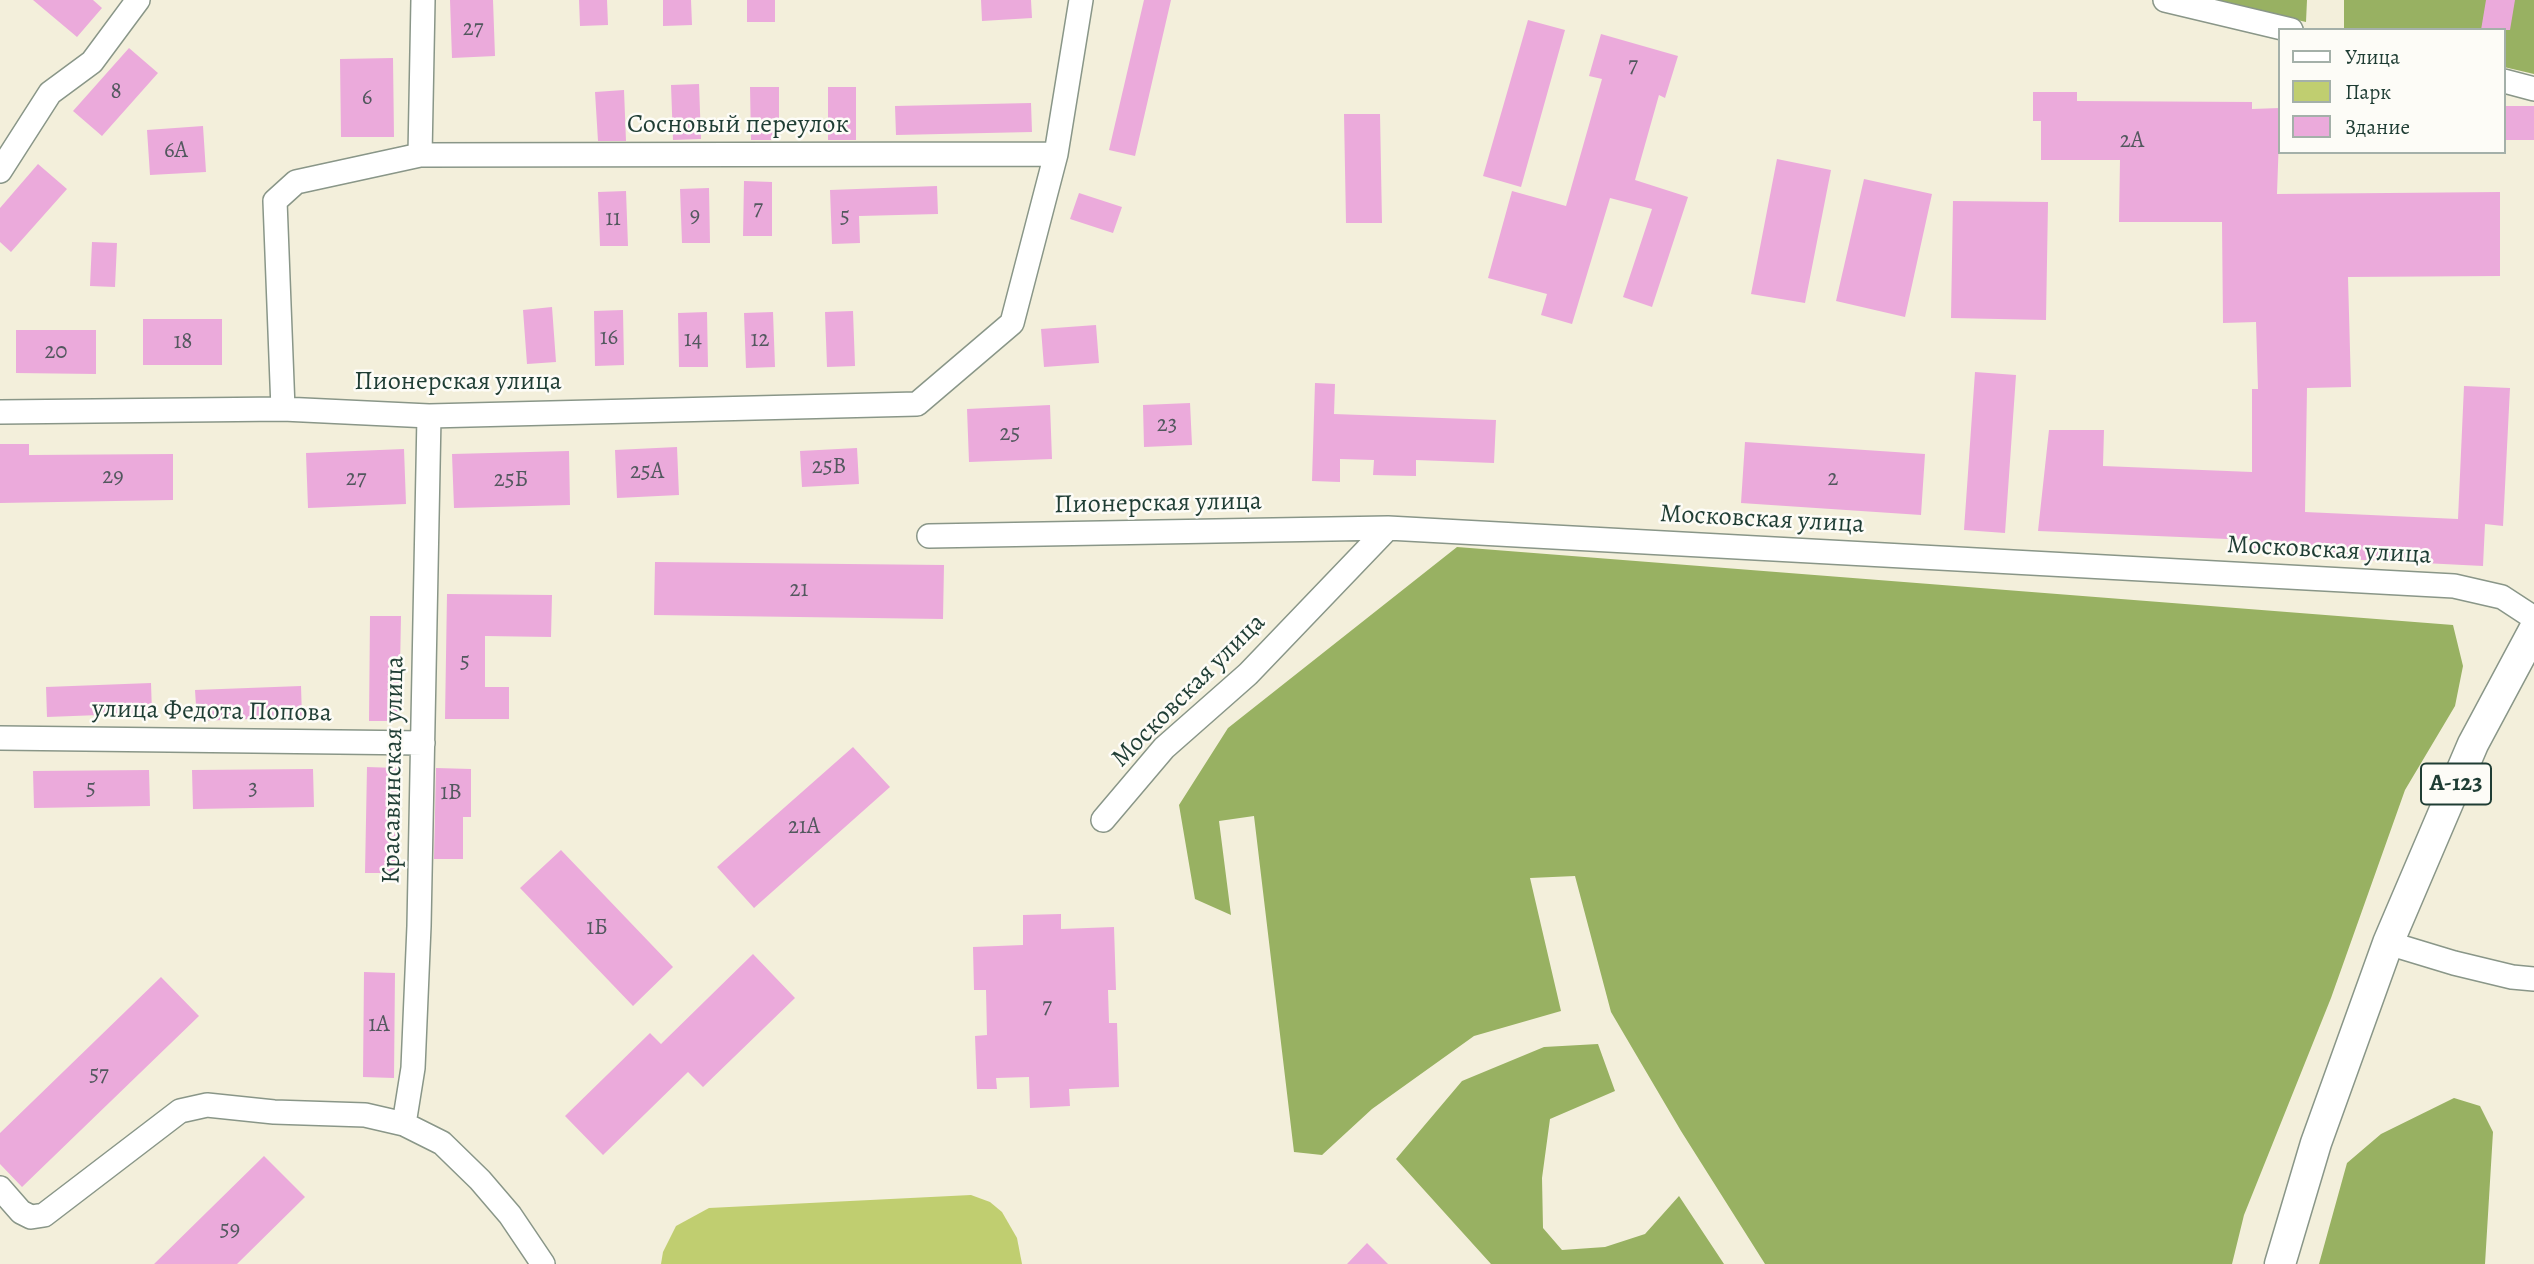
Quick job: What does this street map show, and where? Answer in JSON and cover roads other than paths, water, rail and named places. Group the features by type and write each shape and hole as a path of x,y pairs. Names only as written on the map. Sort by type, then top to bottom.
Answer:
{"main road":[{"name":"А-123","path":"2280,1264 2341,1069 2388,943 2473,744 2534,630"}],"street":[{"path":"0,171 50,93 92,62 138,0"},
{"path":"283,409 275,201 296,182 421,155 423,0"},
{"path":"1056,153 1081,0"},
{"path":"2165,0 2283,28"},
{"path":"2506,82 2534,89"},
{"name":"Сосновый переулок","path":"421,155 1056,153"},
{"name":"Пионерская улица","path":"0,412 283,409 429,416 917,404 1012,323 1056,153"},
{"name":"Красавинская улица","path":"404,1124 413,1068 429,416"},
{"name":"Пионерская улица","path":"929,536 1388,528"},
{"name":"Московская улица","path":"1103,820 1164,748 1248,674 1388,528 2454,586 2502,597 2534,618"},
{"name":"улица Федота Попова","path":"0,738 423,743"},
{"path":"2388,943 2454,963 2512,977 2534,979"},
{"path":"0,1188 21,1212 31,1217 44,1215 180,1111 207,1105 274,1112 365,1115 404,1124 442,1143 480,1180 510,1215 543,1264"}]}
